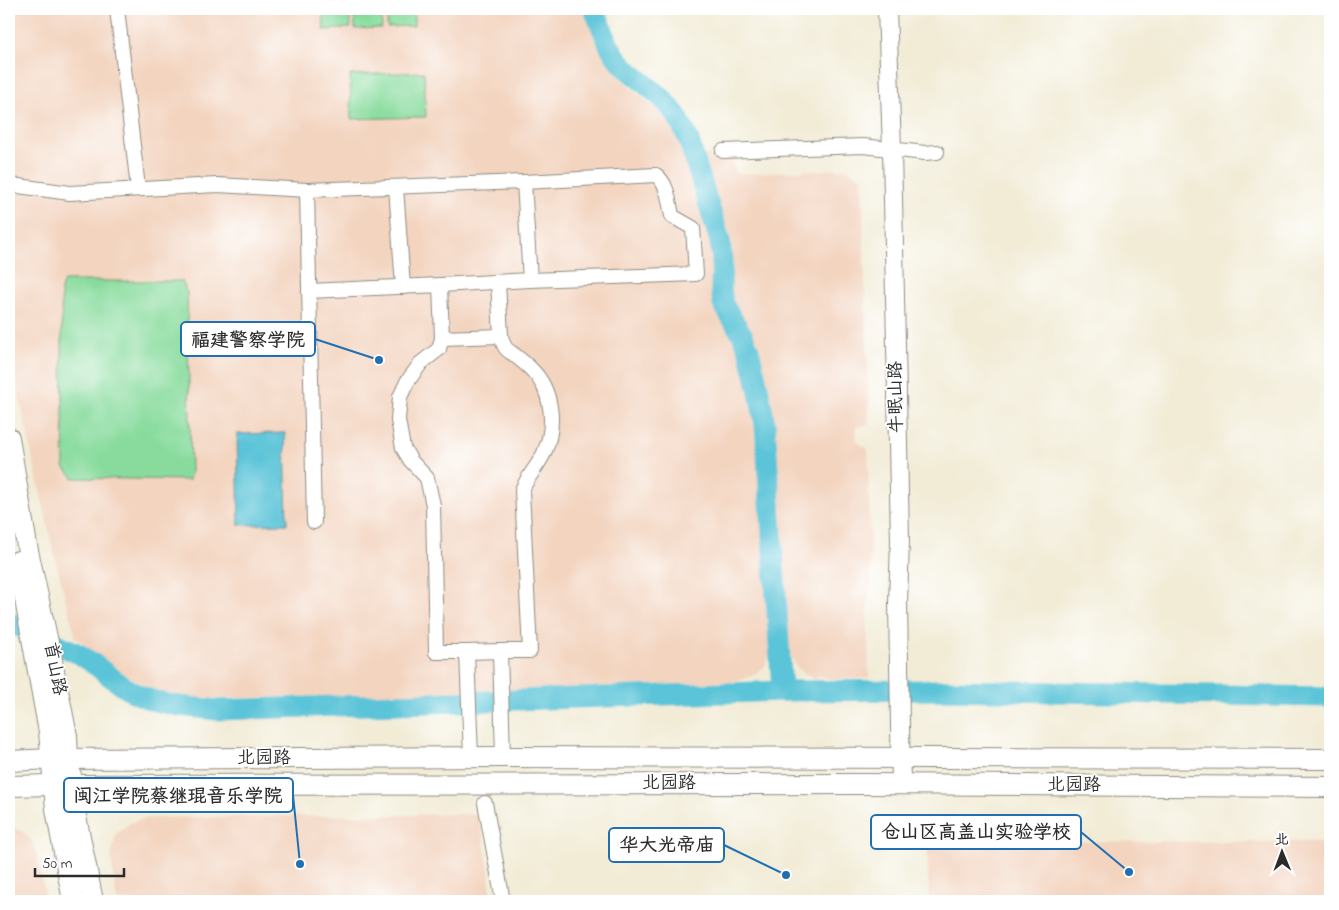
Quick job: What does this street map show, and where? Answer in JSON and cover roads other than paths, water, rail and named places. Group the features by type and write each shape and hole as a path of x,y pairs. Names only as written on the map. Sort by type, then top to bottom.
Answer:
{"main road":[{"name":"首山路","path":"9,438 27,546 35,615 32,647 49,732 60,760 63,785 76,817 93,901"},
{"name":"首山路","path":"9,510 35,615 51,656 66,736 60,760"},
{"name":"北园路","path":"9,761 503,747 840,758 1330,759"},
{"path":"840,758 840,784"},
{"path":"967,758 967,785"},
{"name":"北园路","path":"9,786 840,784 1330,787"},
{"name":"首山路","path":"63,785 56,809 73,901"}],"street":[{"path":"117,9 138,188"},
{"name":"牛眠山路","path":"887,9 892,149 900,541 898,603 901,785"},
{"path":"723,152 863,146 925,153 937,152"},
{"path":"11,185 70,193 217,185 306,190 656,175 665,184 672,216 693,228 696,274 309,291"},
{"path":"524,182 530,280"},
{"path":"396,187 402,287"},
{"path":"306,190 314,522"},
{"path":"440,285 442,338 440,349 421,363 407,382 400,397 398,420 403,448 411,461 427,478 432,499 436,652 530,651 522,490 544,452 549,434 551,407 539,378 516,356 505,349 501,336 498,282"},
{"path":"442,338 501,336"},
{"path":"500,651 503,747"},
{"path":"468,652 471,749"},
{"path":"485,803 502,901"}],"water":[{"path":"285,433 287,524 239,525 237,434"}],"waterway":[{"path":"594,9 609,45 617,58 628,70 662,98 677,116 688,138 720,241 723,304 743,336 749,350 765,424 782,691"},
{"path":"9,622 79,654 126,688 143,697 174,705 217,710 782,691 943,690 1330,697"}],"place":[{"name":"福建警察学院","path":"379,360"},
{"name":"闽江学院蔡继琨音乐学院","path":"300,864"},
{"name":"仓山区高盖山实验学校","path":"1129,872"},
{"name":"华大光帝庙","path":"786,875"}]}
